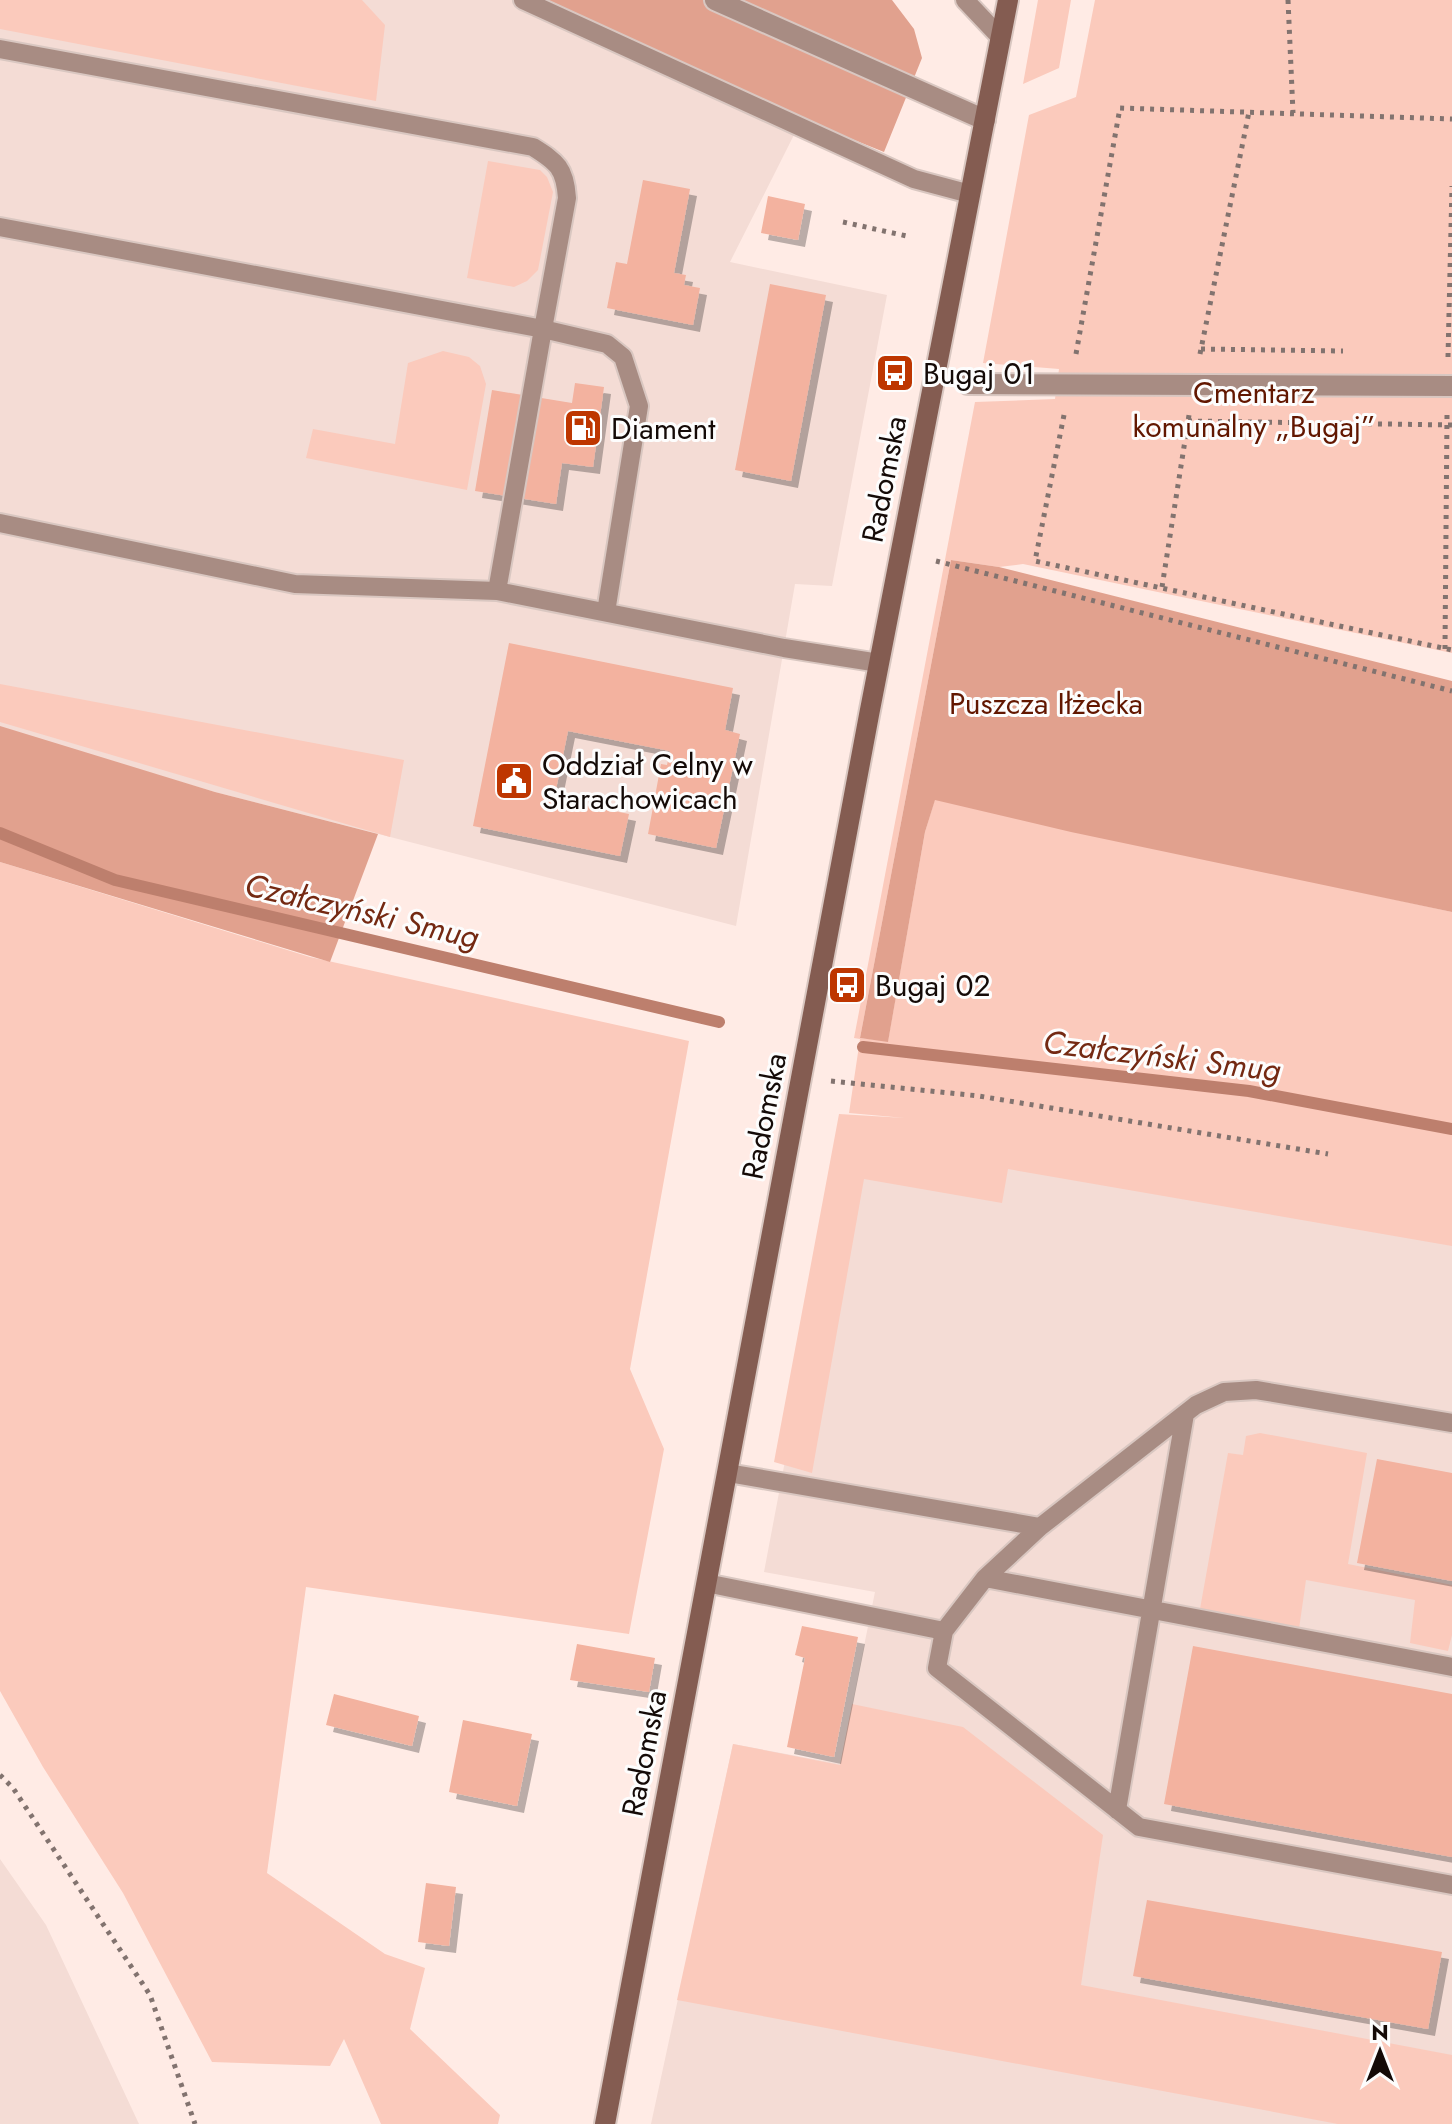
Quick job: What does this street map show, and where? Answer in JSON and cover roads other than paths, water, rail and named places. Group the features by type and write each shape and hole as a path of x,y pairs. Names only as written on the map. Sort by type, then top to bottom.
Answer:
{"street":[{"path":"715,0 985,120"},
{"name":"Radomska","path":"605,2124 879,663 1008,0"},
{"path":"968,384 1452,386"}],"lane":[{"path":"523,0 914,179 970,194"},
{"path":"965,0 1001,38"},
{"path":"0,49 533,147 554,160 565,178 567,198 497,591"},
{"path":"0,227 543,329 607,344 623,357 639,406 606,612"},
{"path":"0,523 295,584 497,591 784,648 879,663"},
{"path":"1452,1423 1256,1390 1224,1392 1185,1414 1040,1527 985,1578 944,1631 937,1668 1139,1827 1452,1885"},
{"path":"1117,1810 1185,1414"},
{"path":"728,1473 1040,1527"},
{"path":"985,1578 1452,1667"},
{"path":"706,1583 944,1631"}],"waterway":[{"name":"Czałczyński Smug","path":"0,833 115,880 719,1022"},
{"name":"Czałczyński Smug","path":"863,1047 1249,1091 1452,1129"}],"place":[{"name":"Bugaj 01","path":"895,373"},
{"name":"Diament","path":"583,428"},
{"name":"Oddział Celny w Starachowicach","path":"514,781"},
{"name":"Bugaj 02","path":"847,985"}],"park label":[{"name":"Cmentarz komunalny „Bugaj”","path":"1254,409"},
{"name":"Puszcza Iłżecka","path":"1046,703"}]}
